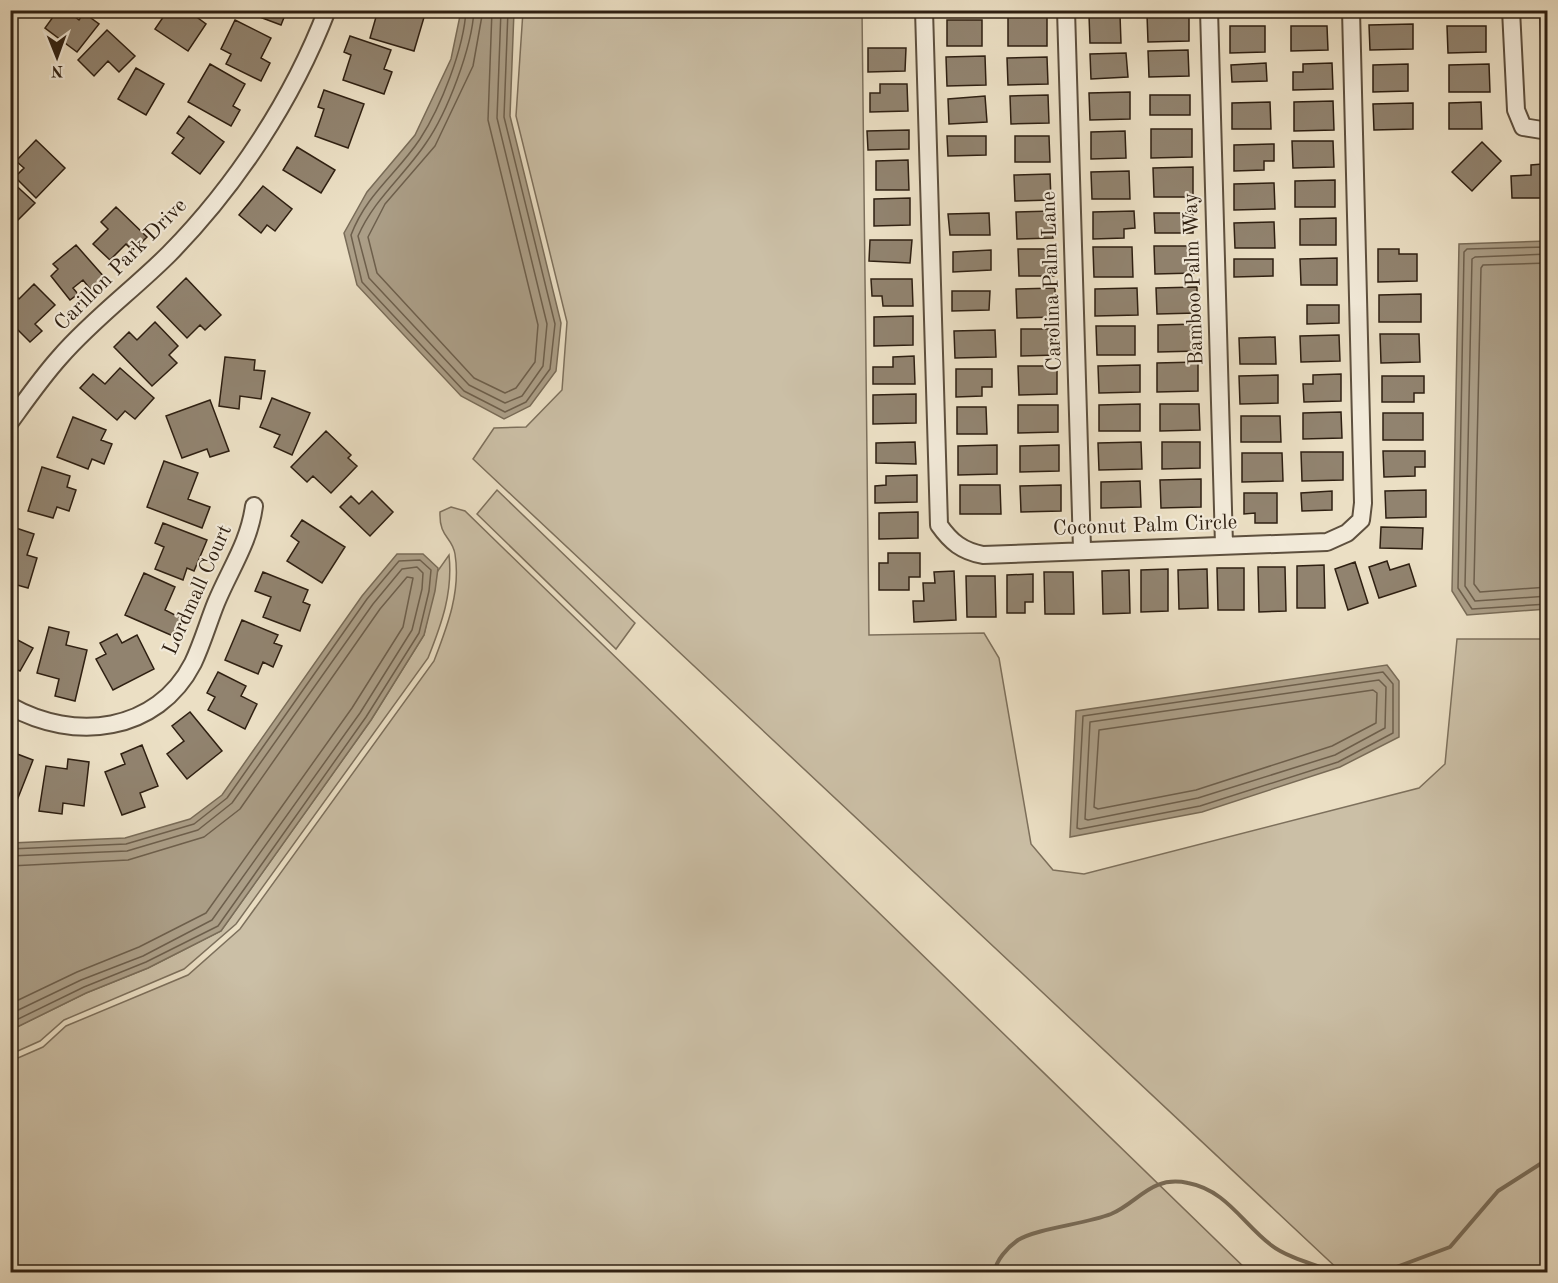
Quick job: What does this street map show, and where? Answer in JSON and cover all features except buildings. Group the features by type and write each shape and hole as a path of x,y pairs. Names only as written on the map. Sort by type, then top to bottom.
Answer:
{"street":[{"name":"Carillon Park Drive","path":"10,422 60,356 170,253 215,201 254,148 287,93 327,10"},
{"name":"Coconut Palm Circle","path":"924,10 939,525 950,540 967,552 982,555 1082,549 1327,542 1347,533 1361,520 1363,503 1351,10"},
{"name":"Carolina Palm Lane","path":"1066,10 1082,549"},
{"name":"Bamboo Palm Way","path":"1209,10 1224,545"},
{"path":"1511,10 1516,110 1523,127 1548,131"},
{"name":"Lordmall Court","path":"10,706 54,725 83,729 114,725 147,712 174,689 192,664 216,602 250,531 254,506"}],"shaded area":[{"path":"523,11 862,11 869,635 984,633 999,658 1031,844 1053,870 1084,874 1419,788 1445,764 1457,639 1547,639 1547,1272 1341,1272 473,459 494,428 526,427 562,390 567,322 516,116"},
{"path":"497,490 635,623 616,649 477,514"},
{"path":"451,507 465,511 1249,1272 11,1272 11,1061 43,1047 66,1026 188,975 240,929 434,661 452,609 456,582 455,554 440,521 440,512"},
{"path":"449,555 448,595 428,658 236,924 184,969 64,1020 40,1041 11,1054 11,1030 86,993 148,968 221,931 371,720 424,635 437,572"}],"water":[{"path":"461,11 514,11 510,116 561,323 556,371 530,406 504,419 461,396 357,285 344,233 367,192 415,135 451,59"},
{"path":"1547,241 1547,609 1467,615 1452,591 1459,244"},
{"path":"397,554 423,554 438,568 424,635 371,720 221,931 148,968 86,993 11,1030 11,843 125,838 190,819 222,795 362,596"},
{"path":"1387,665 1399,681 1399,737 1340,767 1202,812 1070,837 1076,711"}],"waterway":[{"path":"1383,1272 1450,1247 1498,1191 1548,1159"},
{"path":"995,1272 997,1263 1003,1254 1018,1240 1037,1232 1111,1214 1155,1186 1175,1182 1188,1183 1213,1193 1224,1200 1261,1237 1277,1249 1334,1272"}]}
